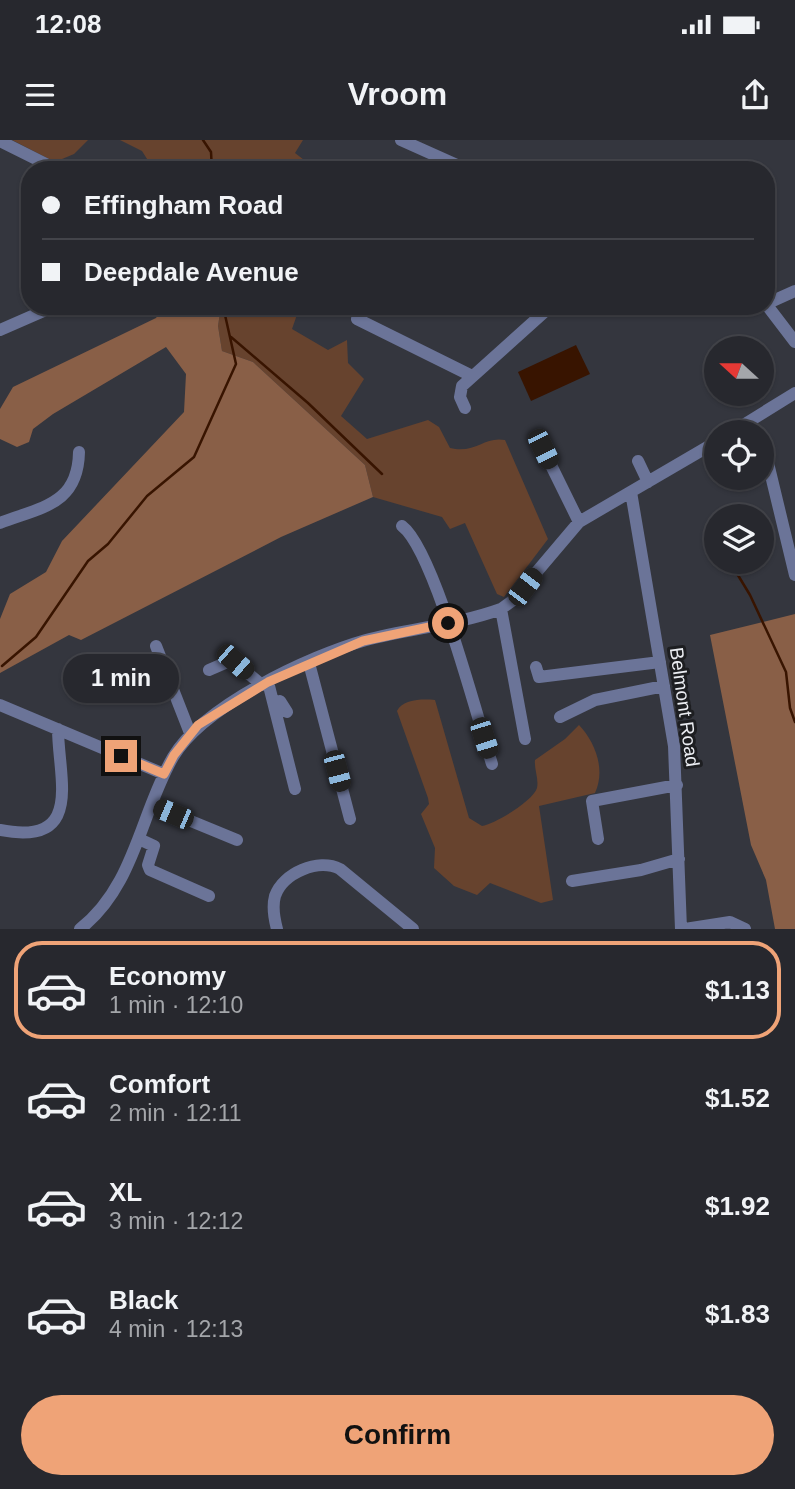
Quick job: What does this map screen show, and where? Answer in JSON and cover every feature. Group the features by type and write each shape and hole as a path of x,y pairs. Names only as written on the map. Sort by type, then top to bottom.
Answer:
{"street":[{"path":"401,140 430,146 454,161"},
{"path":"0,141 40,161"},
{"path":"775,300 795,291"},
{"path":"0,330 34,315"},
{"path":"465,408 459,392 472,376 541,315"},
{"path":"774,315 795,342"},
{"path":"357,319 472,376"},
{"path":"752,420 795,393"},
{"path":"543,449 579,522"},
{"path":"89,927 120,881 164,774 190,733 211,714 265,683 363,641 501,609 512,601 579,522 704,449"},
{"path":"0,523 46,506 67,493 77,473 79,452"},
{"path":"638,461 648,482"},
{"path":"774,487 795,575"},
{"name":"Belmont Road","path":"631,492 664,686 677,785 683,929"},
{"path":"402,526 416,539 427,569 442,597 492,764"},
{"path":"501,609 525,738"},
{"path":"156,646 190,733"},
{"path":"209,670 232,660 265,683 295,789"},
{"path":"309,663 350,819"},
{"path":"536,667 539,677 660,663"},
{"path":"560,717 595,700 664,686"},
{"path":"0,705 164,774"},
{"path":"0,830 25,834 36,831 52,821 59,811 64,791 58,729"},
{"path":"598,839 592,800 677,785"},
{"path":"152,805 237,840"},
{"path":"139,839 154,846 148,864 150,870 209,896"},
{"path":"572,881 641,870 679,859"},
{"path":"276,929 274,903 280,887 293,875 326,864 340,869 413,929"},
{"path":"683,929 730,922 745,929"}],"shaded area":[{"path":"12,140 88,140 74,154 53,161"},
{"path":"120,140 303,140 295,153 305,161 148,161 142,151"},
{"path":"158,315 220,315 218,326 222,351 253,362 365,465 373,497 281,537 81,640 69,635 0,673 0,619 10,594 46,572 62,541 184,412 186,374 166,347 53,414 33,429 29,442 17,447 0,439 0,409 13,387"},
{"path":"220,315 297,315 292,329 328,350 347,340 348,363 364,379 341,416 367,439 428,420 439,427 450,448 467,449 491,440 505,440 548,539 504,597 497,594 465,523 450,529 442,517 373,497 365,465 253,362 222,351 218,326"},
{"path":"576,345 590,374 531,401 518,372"},
{"path":"795,614 795,929 775,929 766,880 751,845 710,635"},
{"path":"435,700 469,818 482,826 513,811 534,793 537,788 535,760 565,739 579,725 590,739 599,765 595,793 539,806 553,900 541,903 490,883 477,895 454,886 434,868 435,848 421,814 429,804 428,798 397,711 408,702"}],"waterway":[{"path":"203,140 211,152 212,161"},
{"path":"2,666 36,637 88,561 108,544 147,496 194,457 236,364 225,315"},
{"path":"231,337 308,403 382,474"},
{"path":"737,574 786,672 790,708 795,722"}],"route":[{"path":"121,756 164,774 174,755 198,725 211,714 268,682 363,641 448,623"}]}
